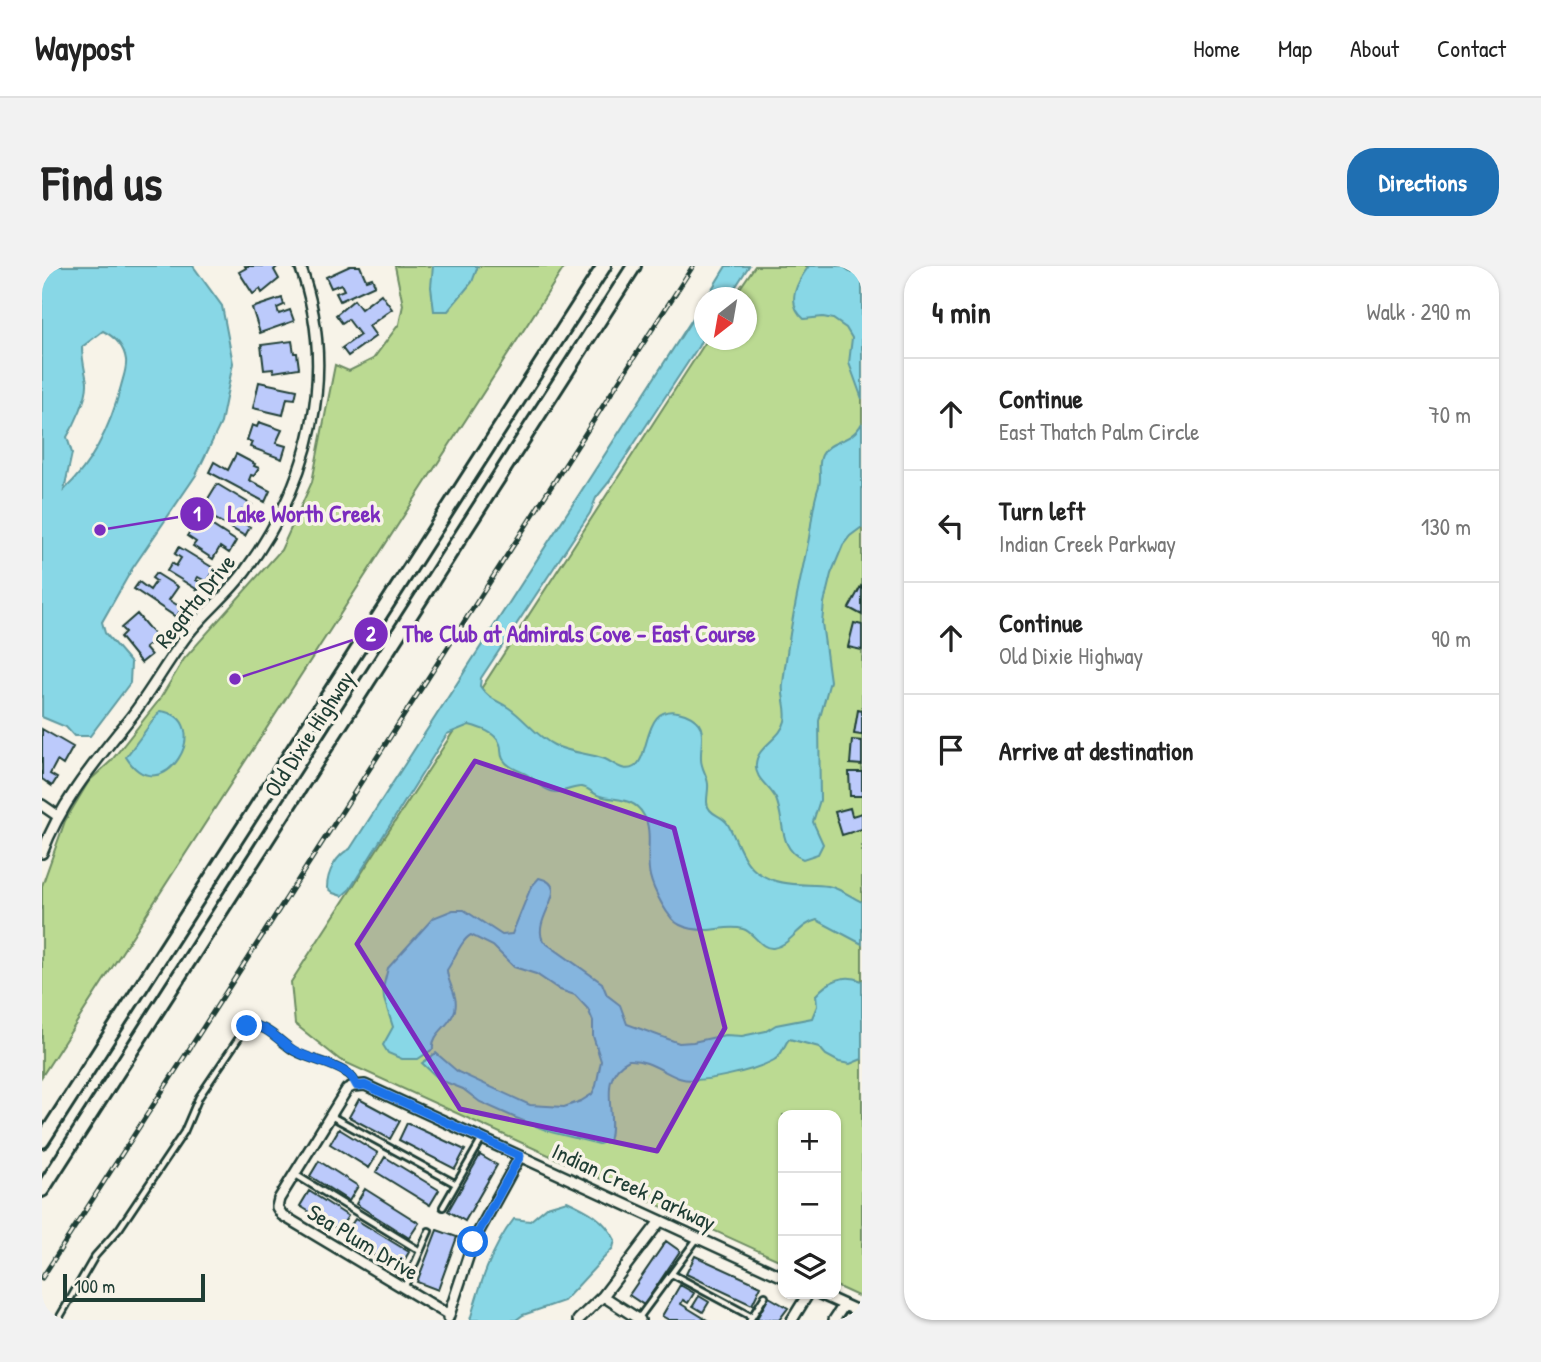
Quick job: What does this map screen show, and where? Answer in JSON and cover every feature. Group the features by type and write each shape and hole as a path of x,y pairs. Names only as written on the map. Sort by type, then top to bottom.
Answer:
{"main road":[{"name":"Old Dixie Highway","path":"42,1141 604,266"},
{"name":"Old Dixie Highway","path":"42,1190 634,266"}],"street":[{"name":"Regatta Drive","path":"42,853 58,816 77,783 149,693 189,633 246,570 290,497 306,448 318,376 317,330 300,266"},
{"path":"42,805 58,816"},
{"name":"Indian Creek Parkway","path":"355,1086 365,1085 778,1275"},
{"name":"Sea Plum Drive","path":"355,1086 347,1089 279,1199 277,1207 282,1215 448,1317"},
{"path":"448,1317 473,1242 520,1156"},
{"path":"578,1320 603,1296 660,1221"},
{"path":"603,1296 639,1320"},
{"path":"792,1320 805,1299"},
{"path":"832,1299 862,1313"},
{"path":"834,1320 844,1304"}],"lane":[{"path":"58,1320 95,1256 119,1228 184,1132 199,1097 247,1026 256,1025 295,1051 339,1068 352,1076 355,1086"},
{"path":"330,1116 456,1184"},
{"path":"443,1207 482,1139"},
{"path":"295,1174 420,1251"},
{"path":"404,1290 429,1231"},
{"path":"639,1320 698,1238"},
{"path":"671,1275 751,1319 765,1296"}],"highlighted area":[{"path":"475,761 674,828 725,1028 657,1151 460,1109 357,944"}],"green space":[{"path":"395,266 565,266 42,1076 42,886 65,821 89,781 111,761 160,699 184,659 281,550 312,482 335,365 349,371 373,359 399,324 403,305"},
{"path":"755,266 862,266 862,1298 841,1288 841,1110 778,1110 778,1260 340,1060 295,1024 291,982 701,350 757,350 757,287 741,287"}],"water":[{"path":"42,266 193,266 222,306 233,363 221,423 196,475 132,569 102,622 105,633 131,663 130,683 90,736 74,736 66,727 42,717","holes":["103,331 118,342 125,355 124,376 100,442 84,468 64,490 72,453 67,437 87,388 82,347"]},
{"path":"433,266 478,266 472,282 448,311 434,311 431,287"},
{"path":"726,266 749,266 735,287 713,287"},
{"path":"809,266 843,266 852,273 862,271 862,399 849,363 852,338 846,328 833,319 804,319 795,306 797,286"},
{"path":"694,316 696,350 596,498 590,513 481,678 480,686 490,697 509,708 554,745 605,759 627,769 640,761 654,721 661,714 671,711 693,718 702,733 701,762 708,784 708,807 727,823 747,862 757,872 774,881 828,886 862,902 862,944 817,920 805,926 785,943 773,948 764,946 743,929 734,927 699,930 680,925 666,911 652,882 648,828 639,809 629,802 600,796 582,787 559,792 548,790 505,762 495,736 469,725 447,734 350,889 342,896 327,888 329,876 340,856 350,849"},
{"path":"862,423 862,527 843,545 831,574 822,623 830,681 819,721 820,800 813,822 823,844 818,854 803,859 795,854 786,841 776,799 760,779 756,764 760,752 779,733 785,721 785,666 813,507 820,482 822,455 830,446 852,435"},
{"path":"160,711 177,717 185,729 185,744 179,758 168,770 155,775 140,772 126,757"},
{"path":"539,878 549,882 553,888 542,923 543,941 602,983 607,995 620,1005 627,1024 679,1043 725,1035 742,1036 766,1031 776,1025 812,1018 817,1006 816,995 821,990 831,982 843,978 856,979 862,981 862,1059 850,1064 839,1062 826,1055 819,1047 789,1039 779,1056 766,1064 700,1080 679,1078 649,1064 629,1060 619,1067 610,1086 609,1141 599,1144 551,1132 480,1102 463,1089 440,1080 422,1063 436,1053 458,1072 530,1105 564,1107 592,1094 596,1086 601,1061 588,1009 575,995 560,990 536,974 514,967 493,946 471,935 447,970 456,1005 450,1021 435,1038 433,1049 418,1059 402,1059 388,1053 383,1045 393,1027 383,988 388,968 433,918 453,910 464,910 502,935 512,934 531,887"},
{"path":"567,1201 606,1226 615,1240 613,1248 564,1301 516,1320 470,1320 493,1254 514,1219 530,1221 547,1207"}],"building":[{"path":"245,266 278,266 274,270 279,279 262,293 260,289 253,294 239,272 246,268"},
{"path":"350,266 360,266 366,280 372,278 375,285 340,301 336,293 344,290 341,284 331,288 326,277"},
{"path":"381,294 392,309 369,326 376,336 348,356 342,348 360,335 348,319 342,323 336,315 354,300 361,309"},
{"path":"282,298 284,305 277,308 279,314 290,310 294,321 260,333 252,308"},
{"path":"292,341 299,368 274,372 273,369 264,370 261,345"},
{"path":"259,382 297,390 295,399 287,398 283,415 253,408"},
{"path":"259,422 282,430 276,443 286,446 282,459 250,447 252,442 247,440 252,425 257,427"},
{"path":"236,454 259,468 249,480 270,491 265,502 209,472 214,462 228,470"},
{"path":"217,484 252,505 247,512 242,510 240,514 244,517 241,522 250,527 245,536 195,507 200,499 206,502"},
{"path":"196,523 205,528 208,523 236,541 229,553 220,547 213,559 193,546 196,542 187,536"},
{"path":"179,547 215,569 207,582 198,577 196,580 202,583 198,590 167,571 172,563 176,566 181,558 175,554"},
{"path":"156,573 178,587 169,600 182,608 176,617 134,589 139,582 150,590 156,581 152,578"},
{"path":"862,587 862,615 849,608"},
{"path":"137,614 157,638 145,648 151,655 141,663 120,637 125,632 121,628"},
{"path":"854,623 862,625 862,650 848,647"},
{"path":"858,710 862,711 862,735 854,734"},
{"path":"42,729 73,747 63,765 57,761 50,774 57,778 52,786 42,779"},
{"path":"852,740 862,741 862,765 850,764"},
{"path":"849,772 862,772 862,796 850,796"},
{"path":"850,808 852,816 862,813 862,829 842,835 835,812"},
{"path":"359,1099 400,1121 390,1139 349,1117"},
{"path":"407,1123 465,1150 455,1169 399,1140"},
{"path":"339,1129 378,1153 369,1168 330,1144"},
{"path":"480,1155 497,1165 465,1221 448,1211"},
{"path":"385,1157 439,1190 430,1205 376,1172"},
{"path":"319,1161 358,1186 349,1201 310,1176"},
{"path":"365,1189 419,1223 409,1238 356,1204"},
{"path":"309,1191 348,1216 339,1230 300,1206"},
{"path":"355,1219 409,1252 398,1271 389,1265 391,1261 385,1257 383,1260 359,1247 361,1244 345,1234"},
{"path":"437,1230 457,1237 438,1290 417,1282"},
{"path":"666,1241 680,1251 644,1305 629,1295"},
{"path":"695,1256 761,1286 752,1305 686,1274"},
{"path":"680,1285 694,1293 688,1303 683,1300 681,1304 707,1320 669,1320 662,1316"},
{"path":"699,1296 709,1302 703,1312 693,1306"},
{"path":"769,1297 788,1308 779,1320 756,1320"}],"railway":[{"path":"42,1278 693,266"}],"place":[{"name":"Lake Worth Creek","path":"100,530"},
{"name":"The Club at Admirals Cove - East Course","path":"235,679"}],"route":[{"path":"247,1026 256,1025 295,1051 339,1068 352,1076 357,1086 365,1085 520,1156 473,1242"}]}
